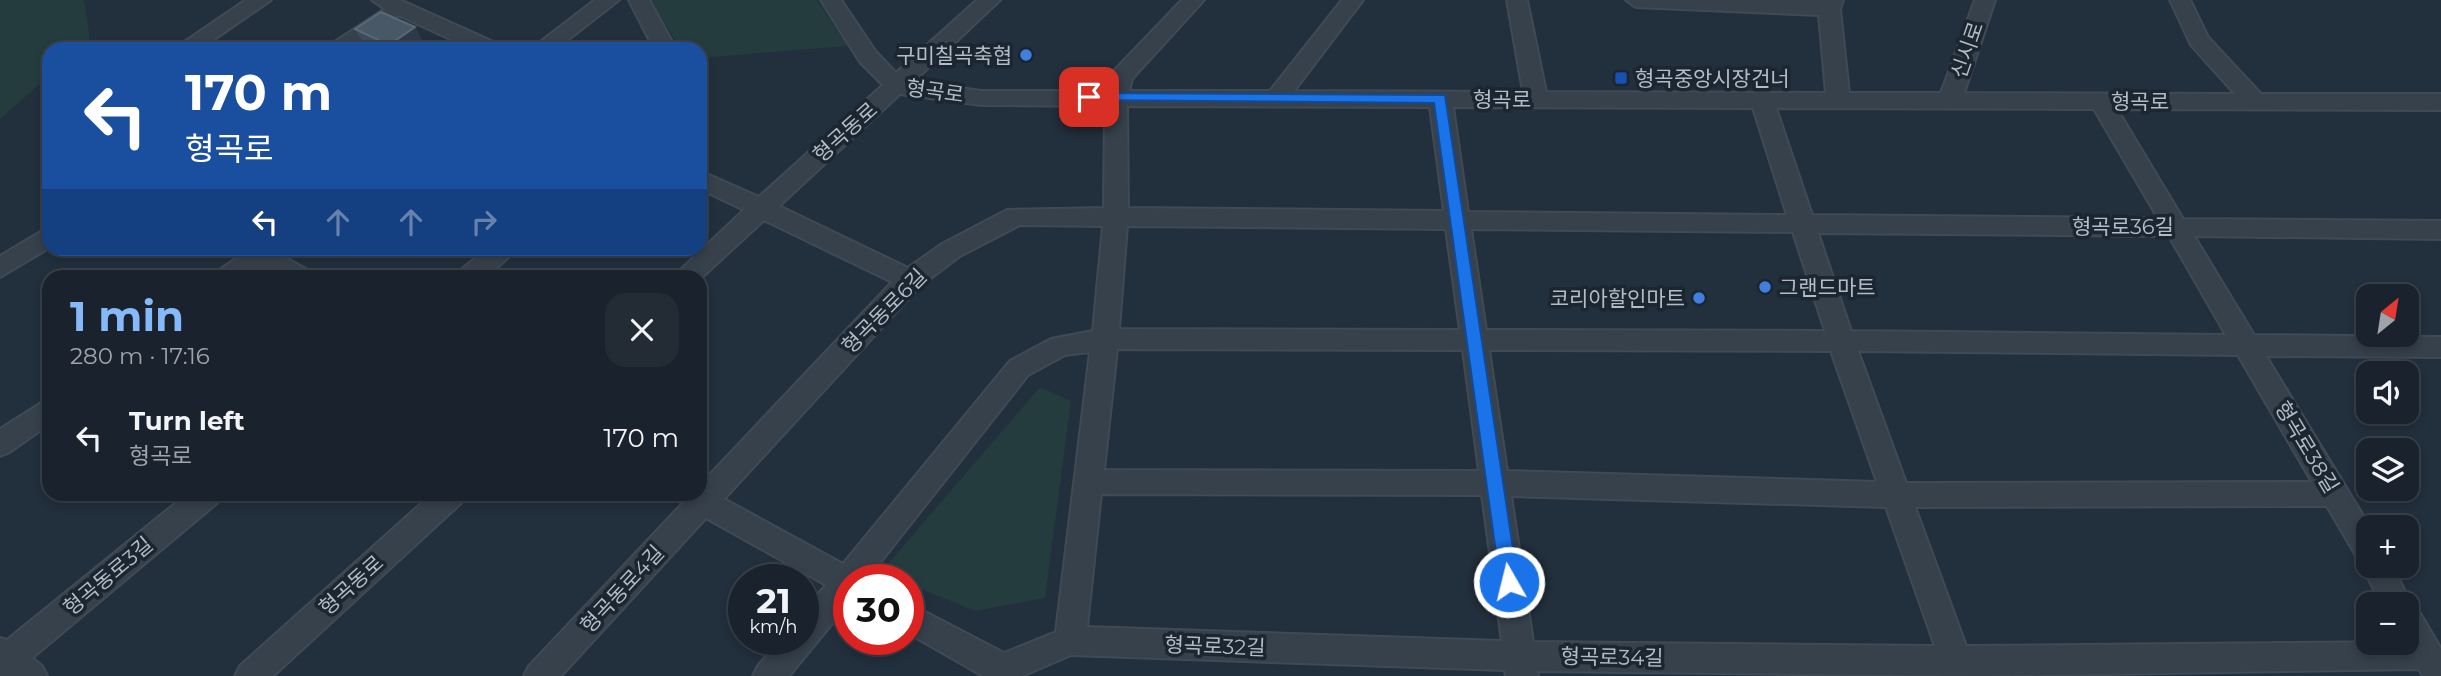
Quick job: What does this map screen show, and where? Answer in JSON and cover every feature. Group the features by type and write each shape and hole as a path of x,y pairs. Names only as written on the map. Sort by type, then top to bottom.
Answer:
{"street":[{"path":"194,42 236,8 261,0"},
{"path":"552,42 609,0"},
{"path":"639,0 661,42"},
{"name":"형곡로","path":"831,0 868,57 896,86 981,98 2441,102"},
{"name":"형곡동로","path":"694,270 990,0"},
{"path":"924,627 1001,673 1070,641 1091,482 1105,340 1115,216 1116,97 1121,77 1194,0"},
{"path":"1277,98 1353,0"},
{"path":"1517,0 1536,99"},
{"path":"1636,0 1831,5 1838,100"},
{"name":"신시로","path":"1950,100 1985,0"},
{"path":"2180,0 2199,40 2255,102"},
{"path":"344,42 397,2 476,42"},
{"path":"1440,99 1521,666"},
{"path":"1762,100 1841,341 1958,669 2434,665"},
{"name":"형곡로38길","path":"2101,101 2173,227 2356,529"},
{"path":"707,182 910,280"},
{"name":"형곡동로6길","path":"707,486 910,280 951,250 1016,216 1115,216"},
{"path":"1115,216 1457,218 1804,225"},
{"name":"형곡로36길","path":"1804,225 2441,230"},
{"path":"0,268 42,241"},
{"path":"237,270 252,256"},
{"path":"266,256 288,270"},
{"path":"478,270 496,256"},
{"path":"862,564 1019,368 1060,346 1105,340 1841,341 2441,347"},
{"path":"0,444 42,414"},
{"path":"1091,482 1494,483 1895,495 2336,494"},
{"name":"형곡동로3길","path":"10,663 199,501"},
{"name":"형곡동로","path":"251,676 444,501"},
{"name":"형곡동로4길","path":"540,676 692,501"},
{"path":"701,501 833,573"},
{"path":"819,616 833,599"},
{"path":"2419,640 2434,665"},
{"name":"형곡로32길","path":"1070,641 1521,666"},
{"path":"769,676 787,655"},
{"name":"형곡로34길","path":"1521,666 1958,669"}],"green space":[{"path":"0,0 84,0 90,39 87,42 42,42 42,82 0,119"},
{"path":"650,0 817,0 848,46 707,57 707,42 677,42"},
{"path":"1040,387 1071,401 1045,598 975,611 924,590 924,564 888,564"}],"building":[{"path":"381,12 415,27 393,42 383,42 355,29"}],"place":[{"name":"구미칠곡축협","path":"1026,55"},
{"name":"형곡중앙시장건너","path":"1621,78"},
{"name":"그랜드마트","path":"1765,287"},
{"name":"코리아할인마트","path":"1699,298"}],"route":[{"path":"1089,97 1440,99 1509,582"}]}
